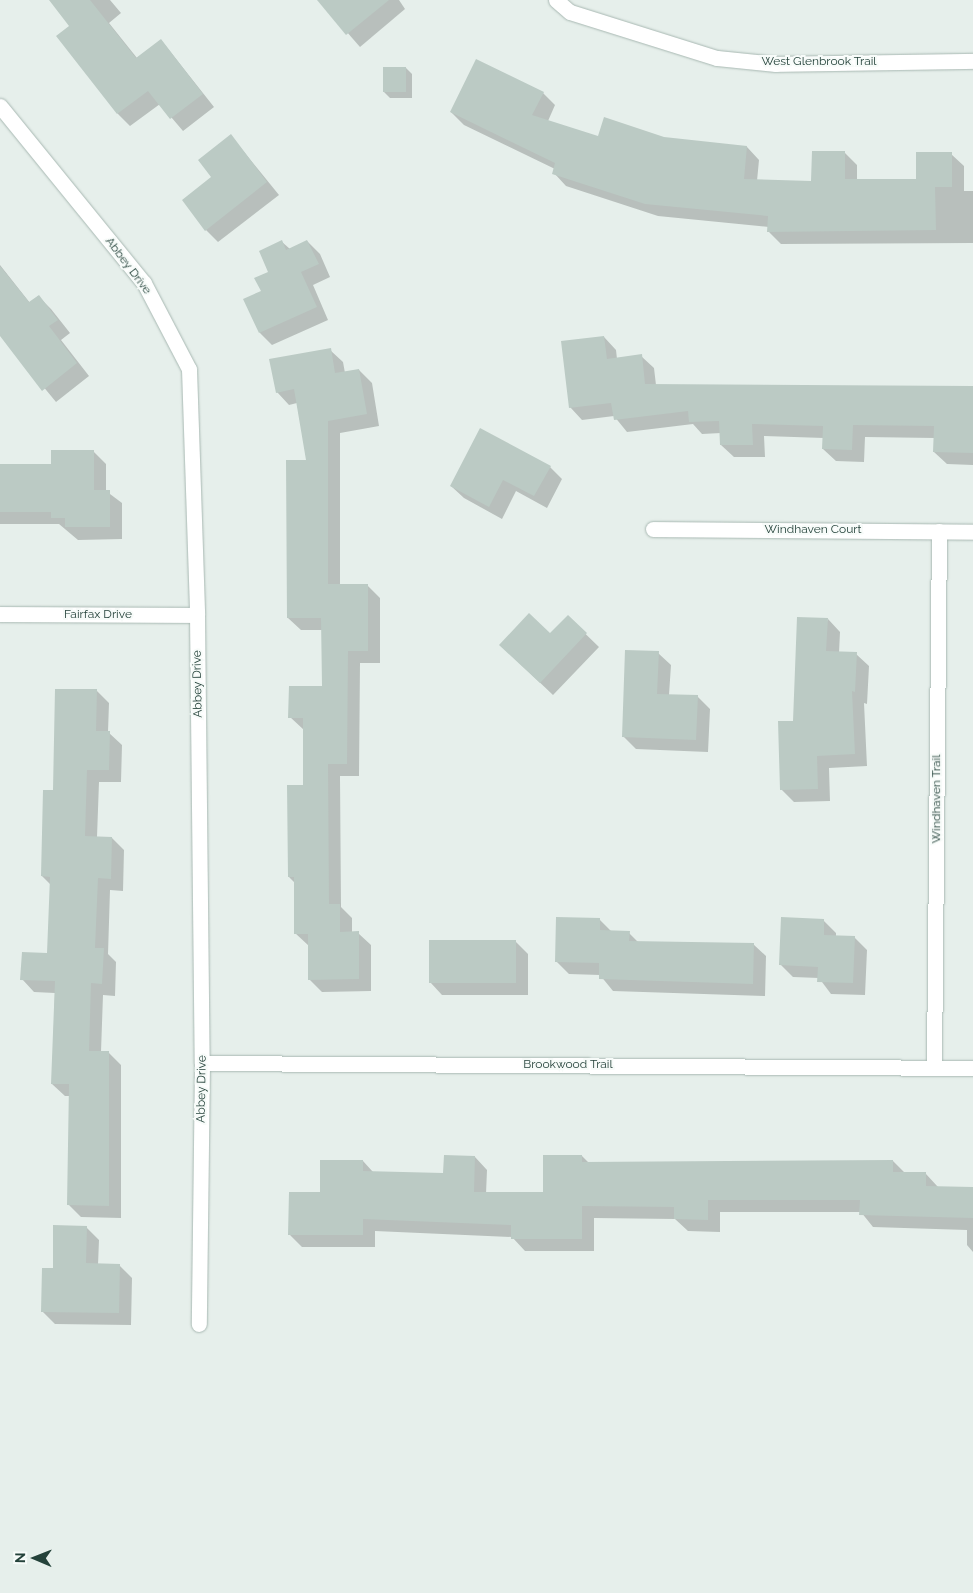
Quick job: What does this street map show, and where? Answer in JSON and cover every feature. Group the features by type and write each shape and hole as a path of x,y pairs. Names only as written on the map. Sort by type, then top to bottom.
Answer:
{"street":[{"name":"West Glenbrook Trail","path":"556,0 570,12 716,58 776,64 973,61"},
{"name":"Abbey Drive","path":"0,106 144,283 189,369 197,616 202,1063 199,1324"},
{"name":"Windhaven Court","path":"653,529 973,532"},
{"name":"Windhaven Trail","path":"934,1067 939,531"},
{"name":"Fairfax Drive","path":"0,614 197,616"},
{"name":"Brookwood Trail","path":"202,1063 973,1068"}],"building":[{"path":"49,0 90,0 136,58 161,39 203,94 170,119 148,91 117,114 56,36 69,26"},
{"path":"317,0 389,0 346,35"},
{"path":"476,59 544,92 532,115 598,136 604,117 664,137 747,146 744,179 811,181 812,151 845,151 845,179 916,179 916,152 952,152 952,187 935,187 936,230 767,232 768,216 645,204 552,174 555,163 450,112"},
{"path":"383,67 406,67 406,92 383,92"},
{"path":"231,134 267,182 205,231 182,200 211,177 198,160"},
{"path":"282,240 286,250 307,240 319,264 301,272 317,307 259,333 243,299 261,291 254,278 268,272 259,251"},
{"path":"0,266 29,302 39,295 58,320 49,326 77,363 42,391 0,336"},
{"path":"604,336 607,359 642,354 645,384 973,386 973,453 933,452 934,426 853,425 852,450 822,449 823,426 752,424 753,445 720,445 719,421 689,422 688,411 614,420 611,403 569,408 561,341"},
{"path":"331,348 335,373 359,369 367,414 328,421 328,584 368,584 368,651 348,651 347,764 328,764 329,904 340,904 340,932 359,931 359,979 308,980 308,934 294,934 294,877 288,877 287,785 303,785 303,718 288,718 289,686 322,686 321,618 287,618 286,460 306,460 294,389 276,393 269,359"},
{"path":"480,428 551,466 534,496 503,480 489,507 450,486"},
{"path":"51,450 94,450 94,490 110,490 110,527 65,527 65,518 51,518 51,512 0,512 0,464 51,464"},
{"path":"529,613 550,633 568,615 587,633 540,683 499,645"},
{"path":"797,617 828,618 826,651 857,652 855,692 852,691 855,754 817,756 818,789 780,790 778,721 793,721"},
{"path":"625,650 659,651 657,694 698,695 696,740 622,737"},
{"path":"55,689 97,689 96,731 110,731 109,770 87,770 85,836 112,837 111,879 98,878 95,948 104,948 102,984 91,983 89,1051 109,1051 109,1206 67,1205 69,1084 51,1084 55,981 20,980 22,952 47,953 50,877 41,876 43,790 53,790"},
{"path":"556,917 600,918 600,930 630,931 629,941 754,943 753,984 599,979 599,963 555,962"},
{"path":"781,917 824,919 824,935 855,936 853,983 817,982 818,967 779,965"},
{"path":"429,940 516,940 516,983 429,983"},
{"path":"444,1155 475,1156 474,1192 543,1192 543,1155 582,1155 582,1162 893,1160 893,1172 926,1172 926,1186 973,1187 973,1218 859,1215 860,1200 708,1200 708,1220 674,1219 674,1207 582,1206 582,1239 511,1239 511,1225 363,1219 363,1235 288,1235 289,1192 320,1192 320,1160 363,1160 363,1171 443,1173"},
{"path":"53,1225 87,1226 86,1263 120,1264 119,1313 41,1312 42,1268 53,1268"}]}
